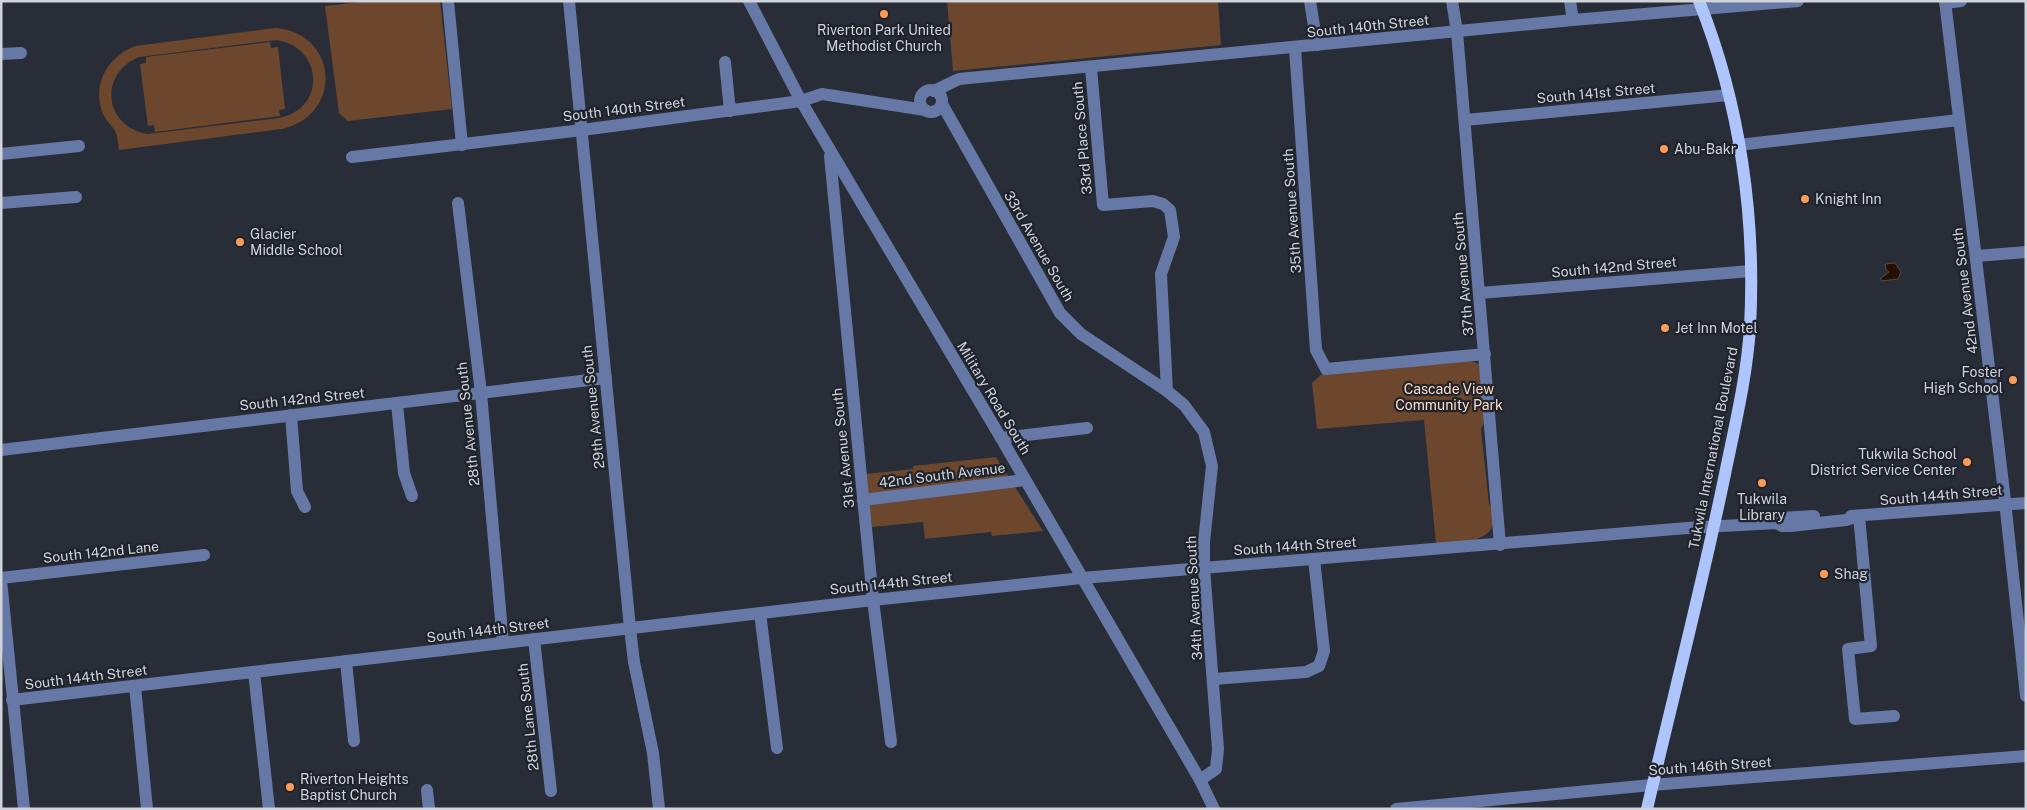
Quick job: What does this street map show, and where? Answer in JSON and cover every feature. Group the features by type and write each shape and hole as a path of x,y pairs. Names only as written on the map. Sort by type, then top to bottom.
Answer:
{"main road":[{"name":"Tukwila International Boulevard","path":"1647,809 1714,526 1742,388 1750,329 1751,271 1747,200 1729,95 1701,5"}],"street":[{"path":"448,1 462,145"},
{"name":"29th Avenue South","path":"569,1 630,628 634,662 653,753 659,809"},
{"name":"Military Road South","path":"749,1 800,101 1001,438 1200,780 1214,809"},
{"path":"1310,1 1317,46"},
{"name":"37th Avenue South","path":"1452,1 1457,32 1465,120 1500,545"},
{"path":"1570,1 1573,20"},
{"name":"South 140th Street","path":"352,157 462,145 800,101 822,94 898,104 910,109 934,100 959,79 1317,46 1701,5 1798,1"},
{"path":"1945,2 1961,1"},
{"name":"42nd Avenue South","path":"1945,2 2006,504 2026,696"},
{"name":"35th Avenue South","path":"1295,48 1316,350 1326,369 1485,354"},
{"path":"1,54 21,53"},
{"path":"725,62 730,110"},
{"name":"33rd Place South","path":"1092,68 1103,205 1153,202 1163,204 1170,210 1174,237 1161,274 1167,391"},
{"name":"South 141st Street","path":"1465,120 1729,95"},
{"name":"33rd Avenue South","path":"934,100 957,130 1060,313 1081,334 1167,391"},
{"path":"1738,144 1959,120"},
{"path":"1,154 79,146"},
{"name":"31st Avenue South","path":"830,151 873,600 891,742"},
{"path":"1,202 76,197"},
{"name":"28th Avenue South","path":"458,203 481,393 503,643"},
{"path":"1977,256 2026,252"},
{"name":"South 142nd Street","path":"1480,293 1751,271"},
{"name":"South 142nd Street","path":"1,450 606,378"},
{"name":"34th Avenue South","path":"1167,391 1196,418 1204,432 1211,477 1204,542 1204,568 1214,679 1218,762 1216,769 1200,780"},
{"path":"397,404 404,473 412,496"},
{"path":"291,415 296,491 305,507"},
{"path":"1001,438 1087,428"},
{"name":"42nd South Avenue","path":"863,500 1025,480"},
{"name":"South 144th Street","path":"12,700 873,600 1082,578 1714,526 1776,523 1782,526 1790,526 1846,520 1859,516 2026,503"},
{"path":"1859,516 1871,646 1848,649 1855,719 1894,716"},
{"name":"South 142nd Lane","path":"1,579 204,555"},
{"path":"1214,679 1306,672 1319,666 1323,659 1324,651 1314,560"},
{"path":"1,579 24,809"},
{"path":"760,613 777,748"},
{"name":"28th Lane South","path":"534,639 551,791"},
{"path":"346,661 354,741"},
{"path":"254,672 269,809"},
{"path":"135,686 147,809"},
{"name":"South 146th Street","path":"1396,809 1652,785 2026,756"},
{"path":"426,790 429,809"}],"green space":[{"path":"371,1 440,1 452,109 348,121 339,113 325,6"},
{"path":"947,1 1218,1 1221,45 953,71"},
{"path":"276,28 297,33 312,44 322,59 326,76 324,92 316,108 302,121 282,129 119,150 116,133 102,111 99,101 99,90 101,81 110,64 117,56 135,46","holes":["277,40 293,45 304,54 311,66 313,79 311,91 305,103 294,112 279,118 148,134 133,129 122,121 115,111 112,87 117,75 126,65 139,57"]},
{"path":"270,42 271,48 278,47 285,109 279,110 280,116 155,132 154,125 148,126 140,64 146,63 146,57"},
{"name":"Cascade View Community Park","path":"1471,361 1479,364 1485,420 1481,429 1489,504 1493,512 1492,527 1488,533 1472,540 1436,544 1424,420 1317,429 1312,383 1322,374"},
{"path":"996,457 1043,531 992,536 991,532 925,539 923,522 872,527 866,474 913,469 913,466"}],"shaded area":[{"path":"1895,263 1901,272 1898,279 1881,281 1881,278 1889,272 1886,270 1885,264"}],"place":[{"name":"Riverton Park United Methodist Church","path":"884,14"},
{"name":"Abu-Bakr","path":"1664,149"},
{"name":"Knight Inn","path":"1805,199"},
{"name":"Glacier Middle School","path":"240,242"},
{"name":"Jet Inn Motel","path":"1665,328"},
{"name":"Foster High School","path":"2013,380"},
{"name":"Tukwila School District Service Center","path":"1967,462"},
{"name":"Tukwila Library","path":"1762,483"},
{"name":"Shag","path":"1824,574"},
{"name":"Riverton Heights Baptist Church","path":"290,787"}]}
